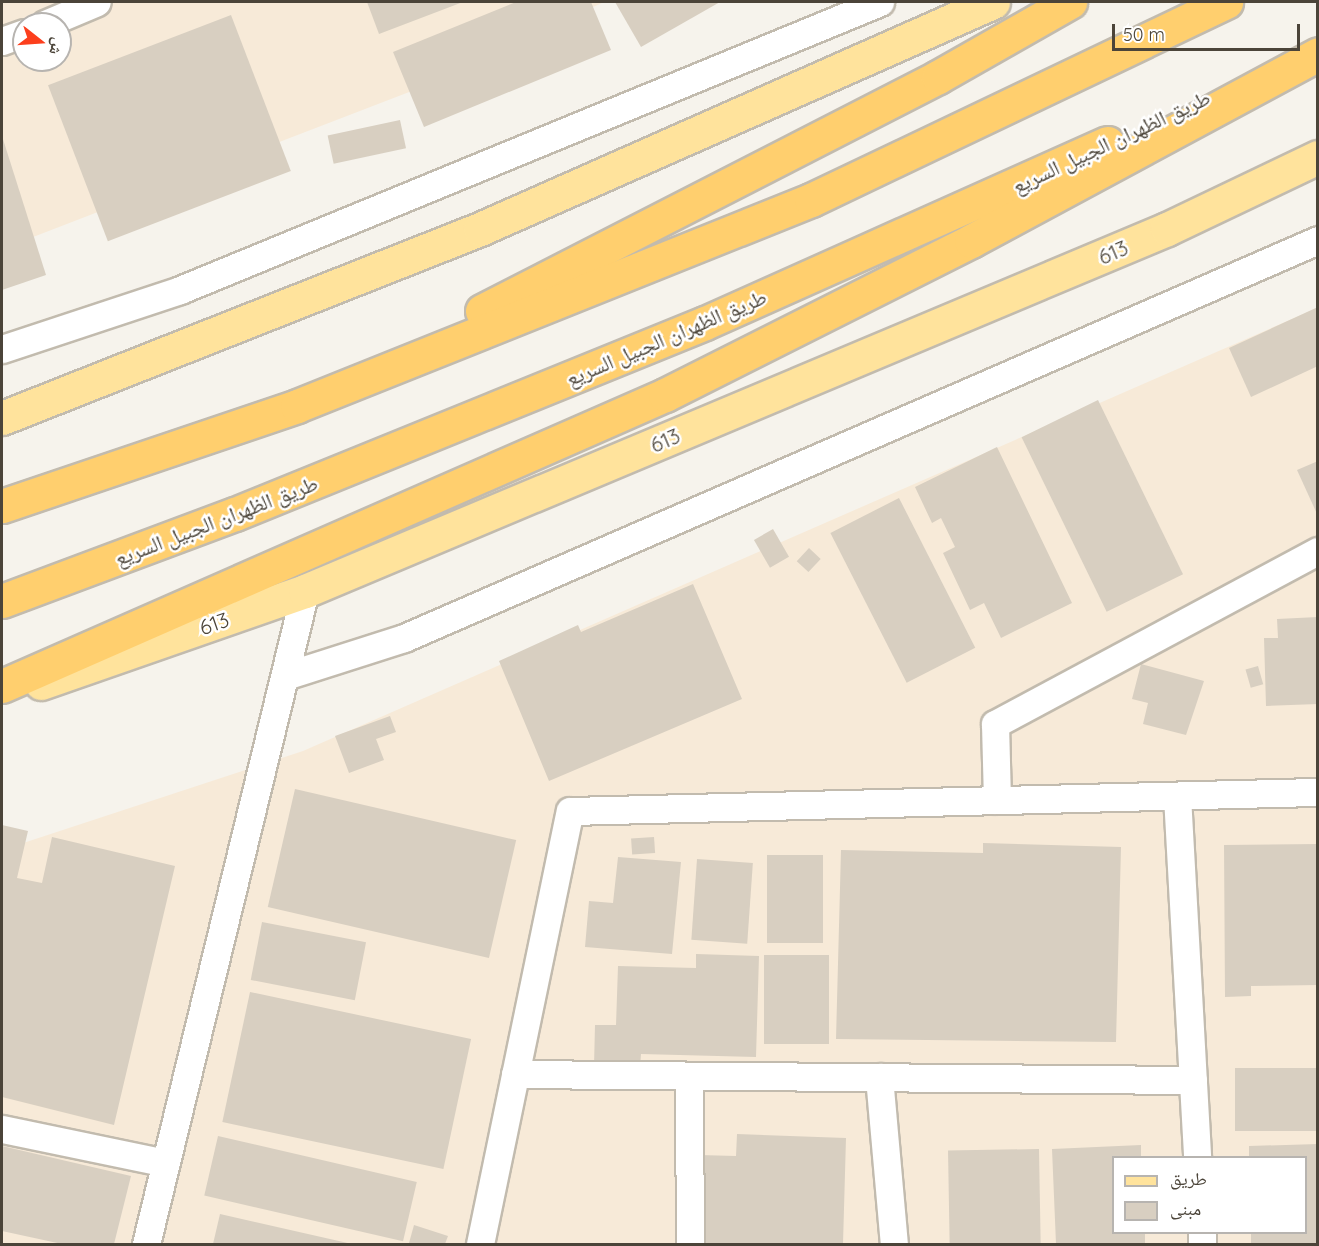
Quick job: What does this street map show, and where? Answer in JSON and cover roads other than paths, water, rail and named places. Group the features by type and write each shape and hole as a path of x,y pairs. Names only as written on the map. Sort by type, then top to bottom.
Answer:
{"highway":[{"path":"297,406 938,77 1070,2"},
{"path":"2,506 297,406 811,200 1226,2"},
{"name":"طريق الظهران الجبيل السريع","path":"2,602 235,514 705,323 1039,176 1317,43"},
{"path":"2,686 665,395 971,241 1317,54"}],"main road":[{"path":"2,418 480,229 993,2"},
{"name":"613","path":"2,697 305,591 1167,229 1317,157"}],"street":[{"path":"72,13 97,2"},
{"path":"2,349 180,290 880,2"},
{"path":"285,676 404,639 1317,240"},
{"path":"998,800 995,724 1317,551"},
{"path":"146,1245 305,591"},
{"path":"480,1245 570,812 1317,792"},
{"path":"1177,796 1197,1156"},
{"path":"515,1074 1193,1080"},
{"path":"689,1076 690,1245"},
{"path":"879,1077 894,1245"},
{"path":"2,1129 166,1163"}]}
